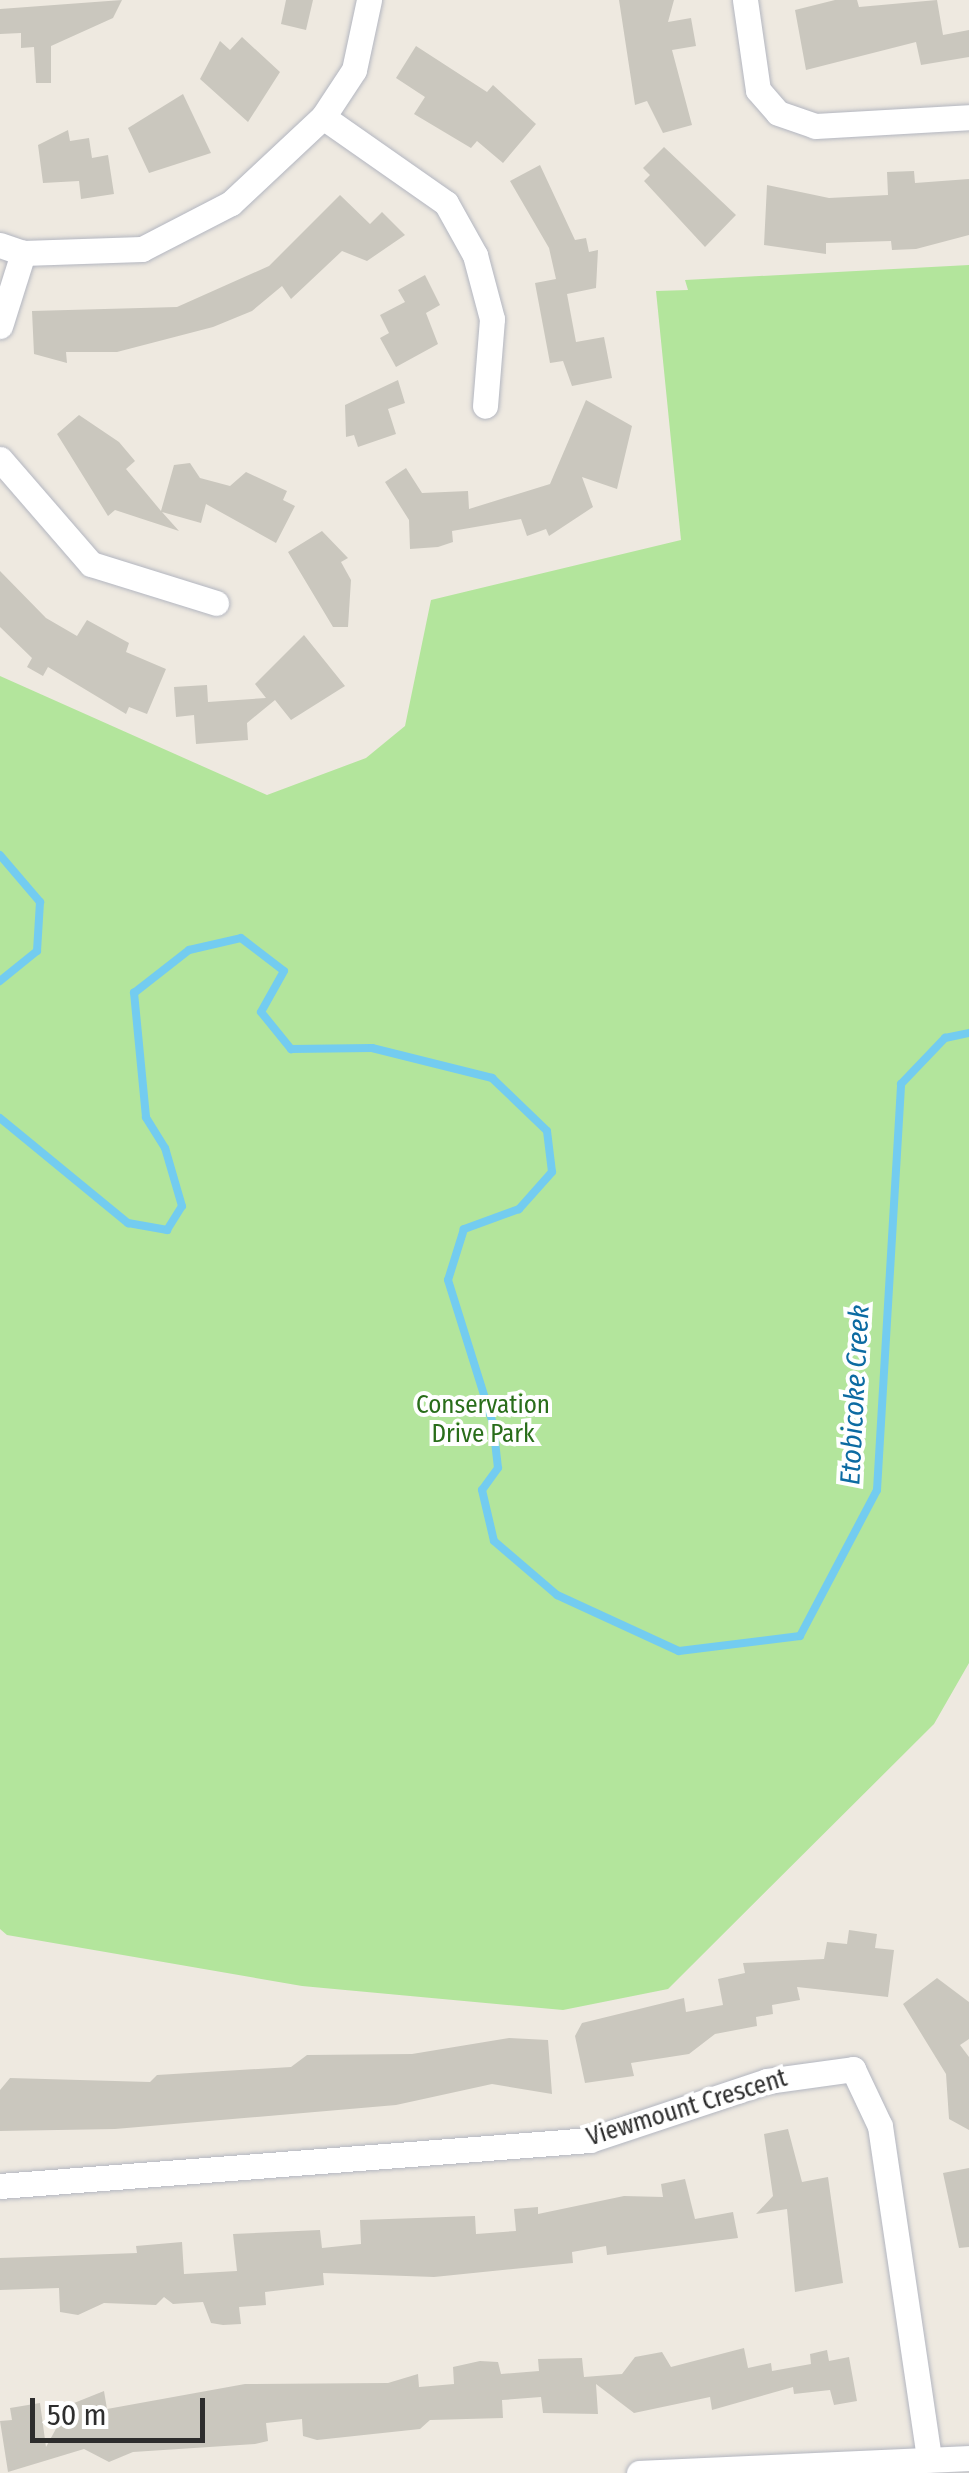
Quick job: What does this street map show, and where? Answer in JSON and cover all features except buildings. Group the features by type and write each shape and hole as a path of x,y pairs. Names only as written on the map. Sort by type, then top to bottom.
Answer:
{"street":[{"path":"0,326 12,249 142,249 231,203 323,116 354,70 369,0"},
{"path":"745,0 758,90 778,113 815,126 969,117"},
{"path":"323,116 446,202 475,254 492,320 484,406"},
{"path":"0,459 90,564 216,603"},
{"name":"Viewmount Crescent","path":"0,2186 590,2140 767,2081 853,2069 880,2126 930,2460"},
{"path":"639,2473 969,2458"}],"green space":[{"name":"Conservation Drive Park","path":"969,265 969,1663 934,1724 668,1989 563,2010 302,1986 7,1935 0,1929 0,676 267,795 366,758 405,726 431,600 681,540 656,291 688,290 685,280"}],"waterway":[{"name":"Etobicoke Creek","path":"0,855 40,902 37,951 0,981"},
{"name":"Etobicoke Creek","path":"0,1118 128,1223 167,1230 182,1206 165,1148 146,1117 134,993 189,950 241,938 284,971 261,1012 291,1049 372,1048 492,1078 547,1131 552,1172 519,1209 464,1229 448,1280 493,1424 498,1468 482,1490 494,1541 557,1595 679,1651 800,1636 877,1490 901,1084 945,1038 969,1033"}]}
